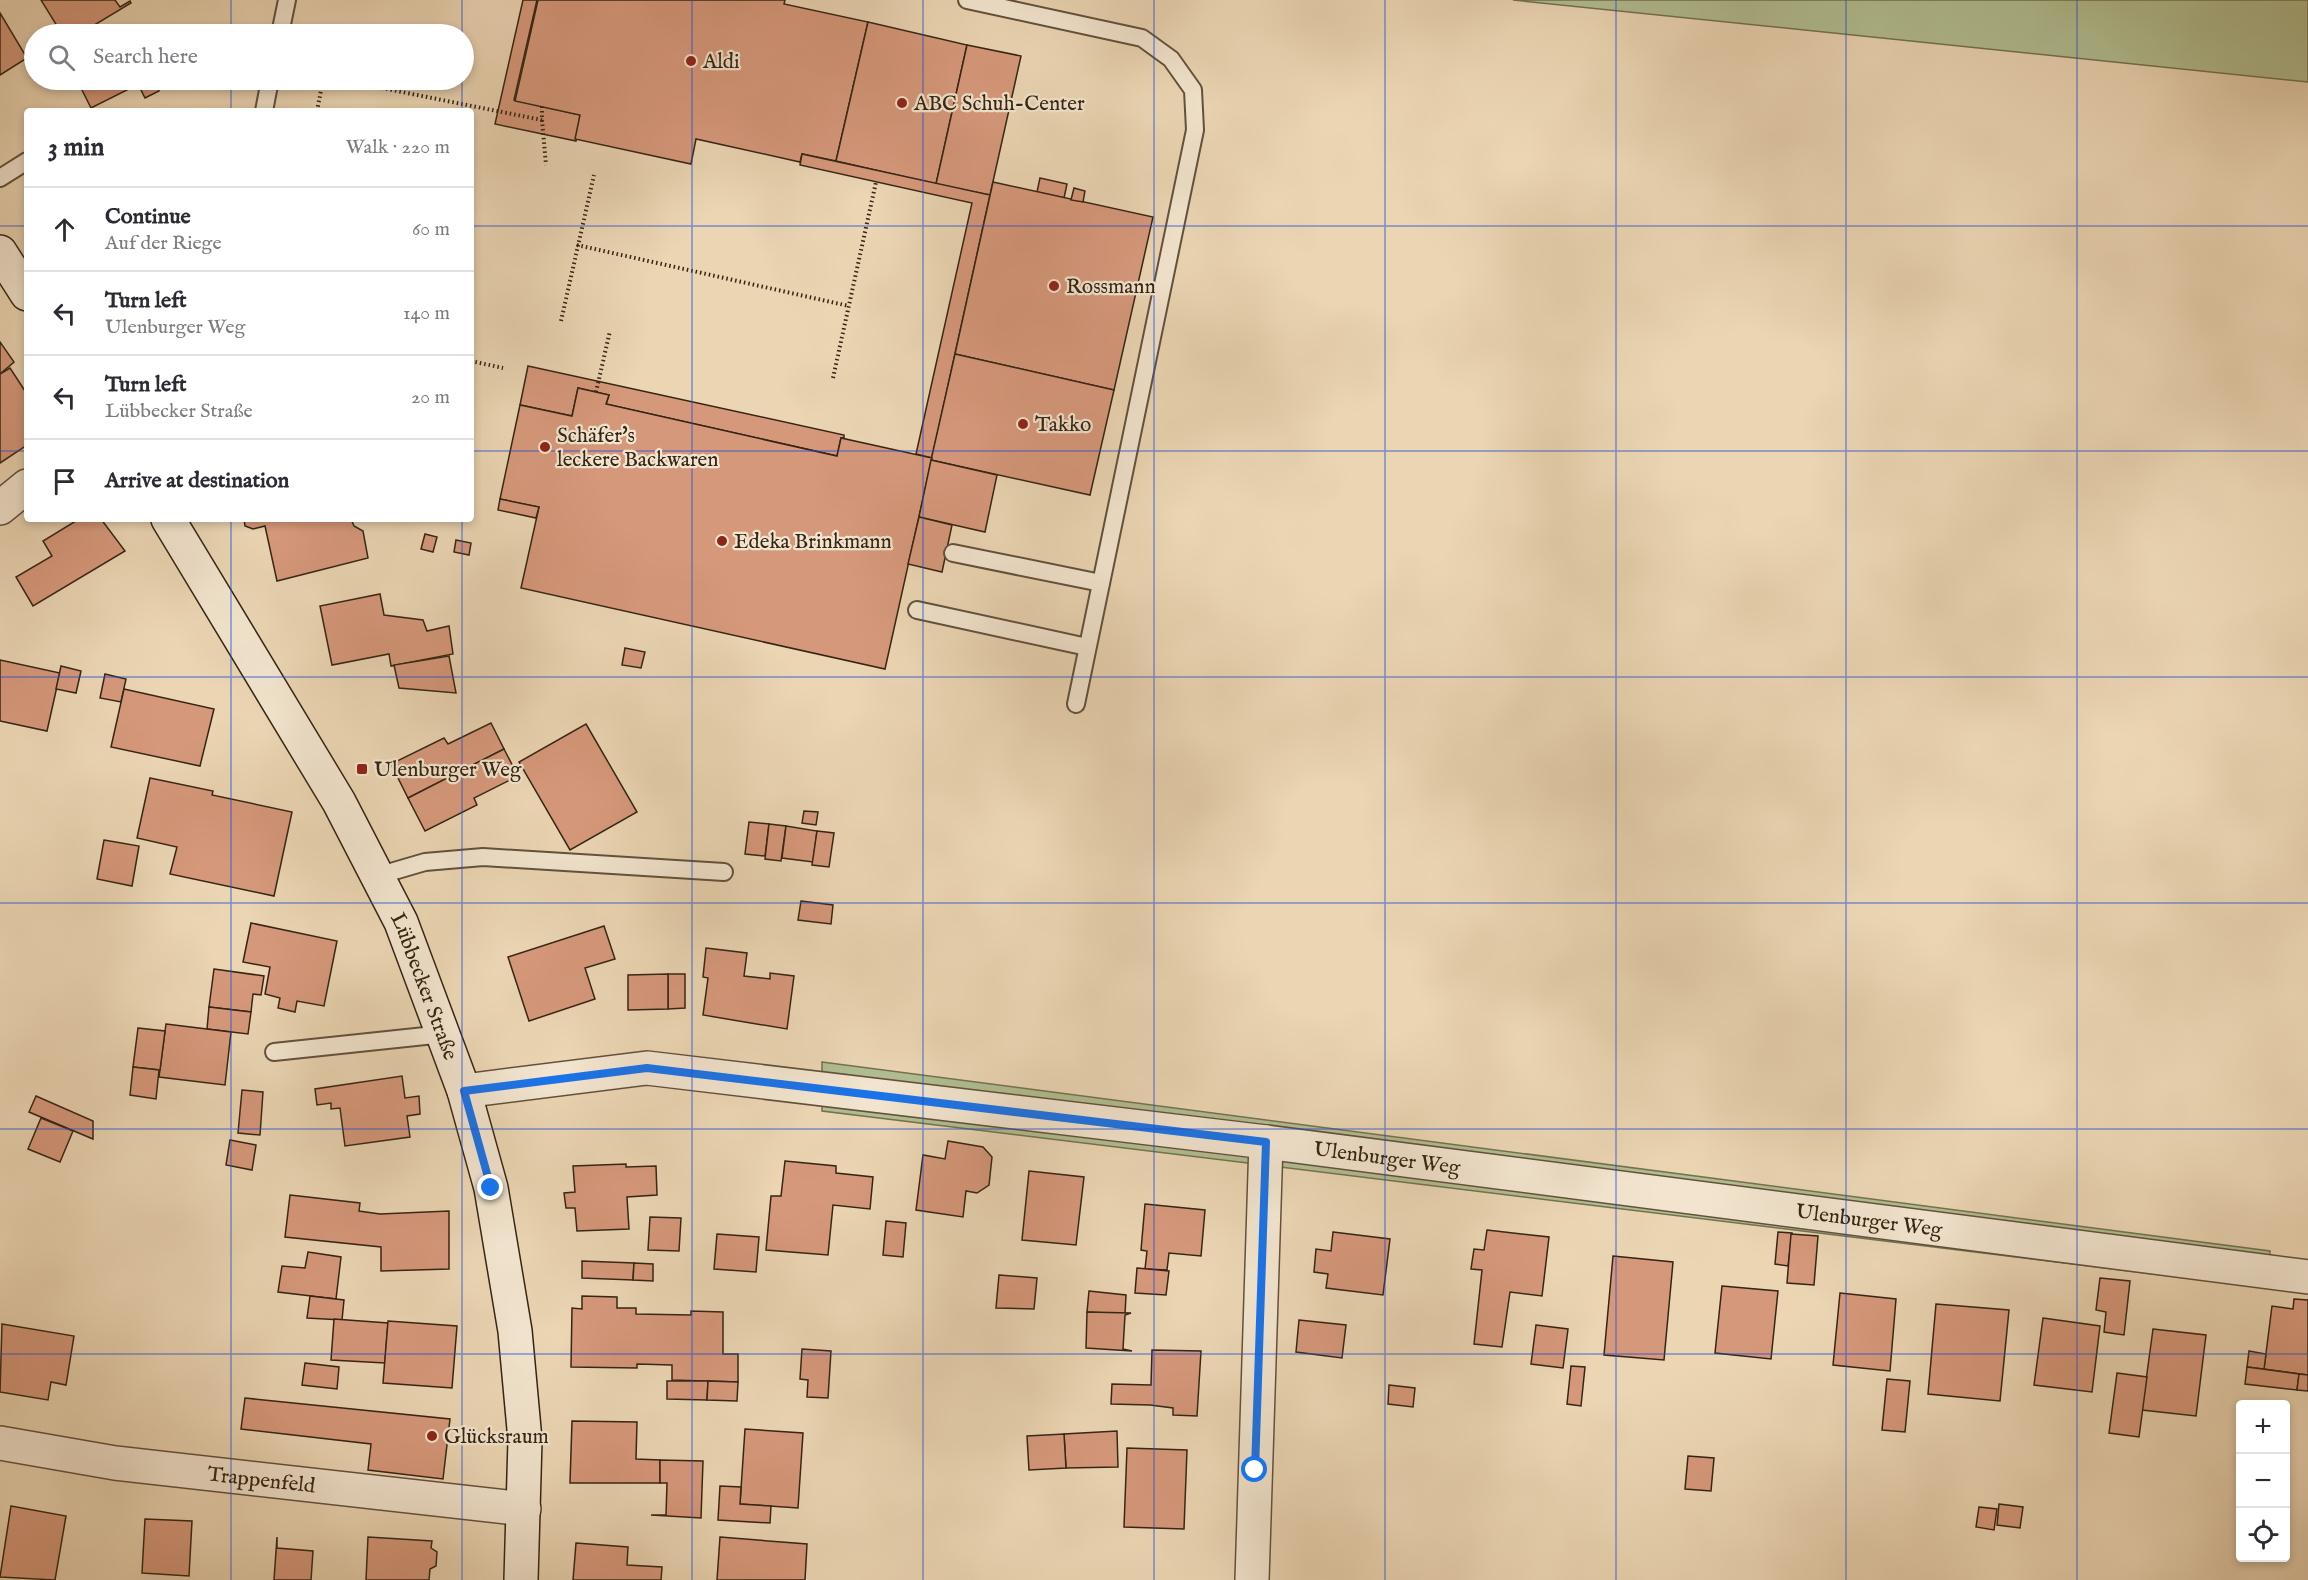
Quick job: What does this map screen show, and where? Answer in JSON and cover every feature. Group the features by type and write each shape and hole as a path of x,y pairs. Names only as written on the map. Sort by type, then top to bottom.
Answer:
{"street":[{"path":"0,252 24,289"},
{"path":"0,508 24,488"},
{"name":"Lübbecker Straße","path":"170,522 339,802 401,922 464,1091 491,1188 515,1331 525,1440 521,1580"},
{"name":"Ulenburger Weg","path":"464,1091 647,1068 1266,1142 2308,1277"},
{"path":"1251,1580 1266,1142"},
{"name":"Trappenfeld","path":"0,1443 115,1463 524,1509"}],"lane":[{"path":"282,24 287,0"},
{"path":"967,0 1142,38 1172,59 1193,90 1195,130 1076,704"},
{"path":"265,108 268,90"},
{"path":"0,178 24,163"},
{"path":"953,554 1101,584"},
{"path":"917,610 1087,647"},
{"path":"377,876 425,862 483,857 724,872"},
{"path":"274,1052 444,1034"}],"path":[{"path":"318,108 321,90"},
{"path":"392,90 542,120"},
{"path":"542,106 546,165"},
{"path":"561,321 594,175"},
{"path":"833,378 876,182"},
{"path":"578,245 849,306"},
{"path":"596,392 610,331"},
{"path":"474,362 503,368"}],"green space":[{"path":"1513,0 2308,0 2308,82"},
{"path":"822,1062 2270,1251 2268,1288 822,1111"}],"building":[{"path":"41,0 115,0 120,7 130,1 131,3 96,24 56,24"},
{"path":"523,0 537,0 514,100 580,115 576,141 495,124"},
{"name":"Aldi","path":"538,0 785,0 784,4 868,22 836,161 802,154 800,162 696,139 691,164 575,139 580,115 515,101"},
{"path":"0,13 24,53 24,60 0,75"},
{"name":"ABC Schuh-Center","path":"868,22 967,45 936,184 836,161"},
{"path":"967,45 1021,56 990,195 936,184"},
{"path":"82,90 127,90 91,108"},
{"path":"141,90 158,90 159,91 145,98"},
{"path":"802,154 990,195 932,458 916,454 972,203 800,165"},
{"path":"1040,178 1067,184 1064,198 1037,192"},
{"name":"Rossmann","path":"993,182 1153,217 1114,390 955,354"},
{"path":"1074,188 1085,191 1083,202 1071,200"},
{"path":"0,342 14,362 0,374"},
{"name":"Takko","path":"955,354 1114,390 1090,495 931,460"},
{"path":"528,366 844,435 844,438 841,438 837,456 606,404 609,395 578,388 572,416 520,405"},
{"path":"10,368 24,389 24,447 0,463 0,374"},
{"name":"Edeka Brinkmann","path":"578,388 609,395 606,404 837,456 841,438 932,458 885,669 521,588 539,507 500,499 520,405 572,416"},
{"path":"931,460 997,475 985,532 919,517"},
{"path":"500,499 539,507 536,518 498,510"},
{"path":"919,517 952,525 942,572 908,564"},
{"path":"74,522 103,522 125,551 33,606 16,577 52,556 43,541"},
{"path":"244,522 352,522 354,526 363,531 368,558 277,581 265,526 253,529 245,526"},
{"path":"425,534 437,537 433,552 421,549"},
{"path":"456,540 471,543 469,555 454,552"},
{"path":"380,594 384,615 423,620 427,631 449,626 453,654 391,666 389,654 332,665 320,606"},
{"path":"625,648 645,652 641,668 622,665"},
{"path":"449,656 456,693 399,688 394,665"},
{"path":"0,660 60,673 47,731 0,721"},
{"path":"61,666 81,671 76,693 56,689"},
{"path":"105,674 126,679 121,702 100,698"},
{"path":"124,689 214,709 200,766 111,747"},
{"path":"491,723 504,749 408,798 391,764 444,738 448,744"},
{"path":"586,724 637,812 570,850 519,762"},
{"path":"504,749 518,776 474,798 477,805 425,831 408,798"},
{"path":"150,778 213,791 212,795 292,812 274,896 170,874 177,847 137,838"},
{"path":"804,811 818,812 816,825 802,823"},
{"path":"749,822 769,824 765,856 745,854"},
{"path":"769,824 786,826 781,861 765,859"},
{"path":"786,826 817,831 813,862 782,858"},
{"path":"817,831 834,833 829,867 812,865"},
{"path":"104,840 139,846 132,886 97,879"},
{"path":"801,901 833,905 831,924 798,920"},
{"path":"251,923 337,941 324,1006 297,1001 295,1012 278,1008 280,998 265,994 270,967 243,962"},
{"path":"604,926 615,959 585,968 595,999 529,1021 508,957"},
{"path":"706,948 747,953 744,976 770,979 770,973 794,976 787,1029 703,1015 708,978 703,977"},
{"path":"214,969 264,976 261,995 253,994 251,1012 209,1007"},
{"path":"668,974 685,974 685,1008 668,1009"},
{"path":"668,974 668,1009 628,1010 628,975"},
{"path":"209,1007 251,1012 248,1034 207,1029"},
{"path":"166,1024 231,1032 225,1085 159,1077"},
{"path":"138,1028 165,1031 160,1070 133,1067"},
{"path":"133,1067 159,1070 156,1099 130,1095"},
{"path":"402,1076 405,1098 419,1096 420,1114 407,1116 410,1137 345,1146 340,1108 331,1109 331,1103 317,1105 315,1089"},
{"path":"242,1090 263,1092 260,1135 238,1133"},
{"path":"36,1096 93,1121 93,1139 29,1112"},
{"path":"41,1118 73,1131 60,1162 28,1149"},
{"path":"230,1140 256,1145 252,1170 226,1165"},
{"path":"948,1141 983,1147 992,1157 989,1185 977,1193 966,1191 963,1217 916,1210 923,1155 945,1159"},
{"path":"785,1161 836,1166 836,1173 873,1177 870,1209 833,1205 828,1255 766,1250 771,1196 781,1196"},
{"path":"626,1164 626,1167 656,1166 657,1195 627,1197 629,1229 577,1231 575,1208 566,1208 564,1193 575,1192 573,1166"},
{"path":"1029,1171 1084,1177 1076,1245 1022,1240"},
{"path":"290,1195 360,1203 359,1211 380,1214 449,1211 449,1269 381,1271 381,1247 285,1237"},
{"path":"1145,1204 1205,1210 1201,1256 1169,1253 1167,1270 1145,1269 1147,1251 1141,1250"},
{"path":"650,1217 681,1218 679,1251 648,1250"},
{"path":"886,1221 906,1223 903,1257 883,1255"},
{"path":"1487,1230 1549,1237 1542,1296 1510,1292 1502,1347 1474,1344 1482,1270 1471,1269 1474,1249 1484,1250"},
{"path":"1333,1232 1390,1239 1383,1295 1326,1288 1328,1274 1314,1272 1316,1249 1331,1251"},
{"path":"1778,1232 1792,1233 1788,1266 1775,1264"},
{"path":"717,1234 759,1237 756,1272 714,1269"},
{"path":"1791,1234 1818,1236 1814,1285 1787,1283"},
{"path":"308,1252 341,1257 336,1299 278,1292 282,1266 305,1268"},
{"path":"1613,1256 1673,1262 1664,1360 1604,1355"},
{"path":"582,1261 634,1263 633,1280 582,1278"},
{"path":"634,1263 653,1264 653,1281 633,1280"},
{"path":"1137,1268 1169,1271 1166,1295 1135,1293"},
{"path":"999,1275 1037,1278 1034,1309 996,1308"},
{"path":"2100,1278 2130,1281 2124,1335 2104,1332 2106,1312 2096,1310"},
{"path":"1722,1286 1778,1291 1771,1359 1715,1353"},
{"path":"1089,1291 1126,1295 1125,1314 1087,1312"},
{"path":"1840,1293 1896,1299 1890,1371 1833,1365"},
{"path":"310,1296 344,1300 342,1320 307,1318"},
{"path":"582,1296 617,1297 617,1308 636,1308 636,1314 691,1315 691,1311 723,1312 723,1354 738,1354 738,1382 672,1380 672,1365 637,1364 637,1368 571,1367 572,1308 582,1309"},
{"path":"2294,1299 2308,1300 2308,1375 2264,1369 2272,1306 2293,1309"},
{"path":"1936,1304 2009,1310 2000,1401 1928,1394"},
{"path":"1087,1312 1131,1313 1125,1315 1123,1349 1132,1351 1086,1348"},
{"path":"2043,1318 2100,1326 2092,1392 2034,1385"},
{"path":"334,1319 388,1323 385,1363 331,1360"},
{"path":"1299,1320 1346,1325 1342,1358 1296,1352"},
{"path":"388,1321 457,1326 452,1388 383,1383"},
{"path":"2,1324 74,1336 66,1385 51,1382 48,1400 0,1392"},
{"path":"1536,1325 1568,1329 1563,1368 1531,1364"},
{"path":"2153,1329 2206,1335 2196,1416 2142,1410"},
{"path":"802,1349 831,1351 828,1398 807,1397 808,1380 800,1379"},
{"path":"1152,1350 1201,1351 1197,1416 1173,1415 1173,1408 1111,1404 1112,1384 1151,1385"},
{"path":"2249,1351 2266,1354 2264,1369 2247,1367"},
{"path":"305,1363 339,1367 337,1389 302,1385"},
{"path":"1571,1366 1585,1367 1581,1406 1567,1404"},
{"path":"2247,1367 2299,1374 2297,1390 2245,1384"},
{"path":"2117,1373 2147,1377 2139,1437 2109,1433"},
{"path":"2299,1374 2308,1375 2308,1391 2297,1390"},
{"path":"1887,1379 1910,1381 1905,1432 1882,1430"},
{"path":"667,1381 708,1381 707,1400 667,1399"},
{"path":"708,1381 738,1382 737,1401 707,1400"},
{"path":"1389,1385 1415,1388 1413,1407 1388,1404"},
{"path":"245,1398 450,1419 443,1479 368,1470 371,1444 241,1429"},
{"path":"572,1421 637,1422 636,1459 660,1460 660,1483 570,1483"},
{"path":"745,1429 803,1433 798,1508 740,1504"},
{"path":"1117,1431 1118,1467 1066,1468 1064,1434"},
{"path":"1064,1434 1066,1468 1029,1470 1027,1436"},
{"path":"1127,1448 1187,1450 1184,1529 1124,1527"},
{"path":"1688,1456 1714,1458 1711,1491 1685,1489"},
{"path":"660,1460 703,1461 701,1518 651,1515 666,1515 667,1483 660,1483"},
{"path":"720,1486 741,1487 740,1504 771,1506 770,1523 718,1520"},
{"path":"1999,1504 2023,1507 2020,1528 1997,1525"},
{"path":"11,1506 66,1516 55,1580 0,1577"},
{"path":"1979,1507 1997,1509 1994,1530 1976,1527"},
{"path":"145,1519 192,1521 189,1576 142,1573"},
{"path":"277,1537 277,1548 313,1551 311,1580 274,1580"},
{"path":"368,1537 432,1541 431,1548 437,1552 436,1566 430,1569 429,1580 366,1580"},
{"path":"720,1537 807,1544 805,1580 717,1580"},
{"path":"576,1543 628,1547 627,1565 662,1567 661,1580 573,1580"}],"place":[{"name":"Aldi","path":"691,61"},
{"name":"ABC Schuh-Center","path":"902,103"},
{"name":"Rossmann","path":"1054,286"},
{"name":"Takko","path":"1023,424"},
{"name":"Schäfer's leckere Backwaren","path":"545,447"},
{"name":"Edeka Brinkmann","path":"722,541"},
{"name":"Ulenburger Weg","path":"362,769"},
{"name":"Glücksraum","path":"432,1436"}],"route":[{"path":"491,1188 464,1091 647,1068 1266,1142 1255,1470"}]}
